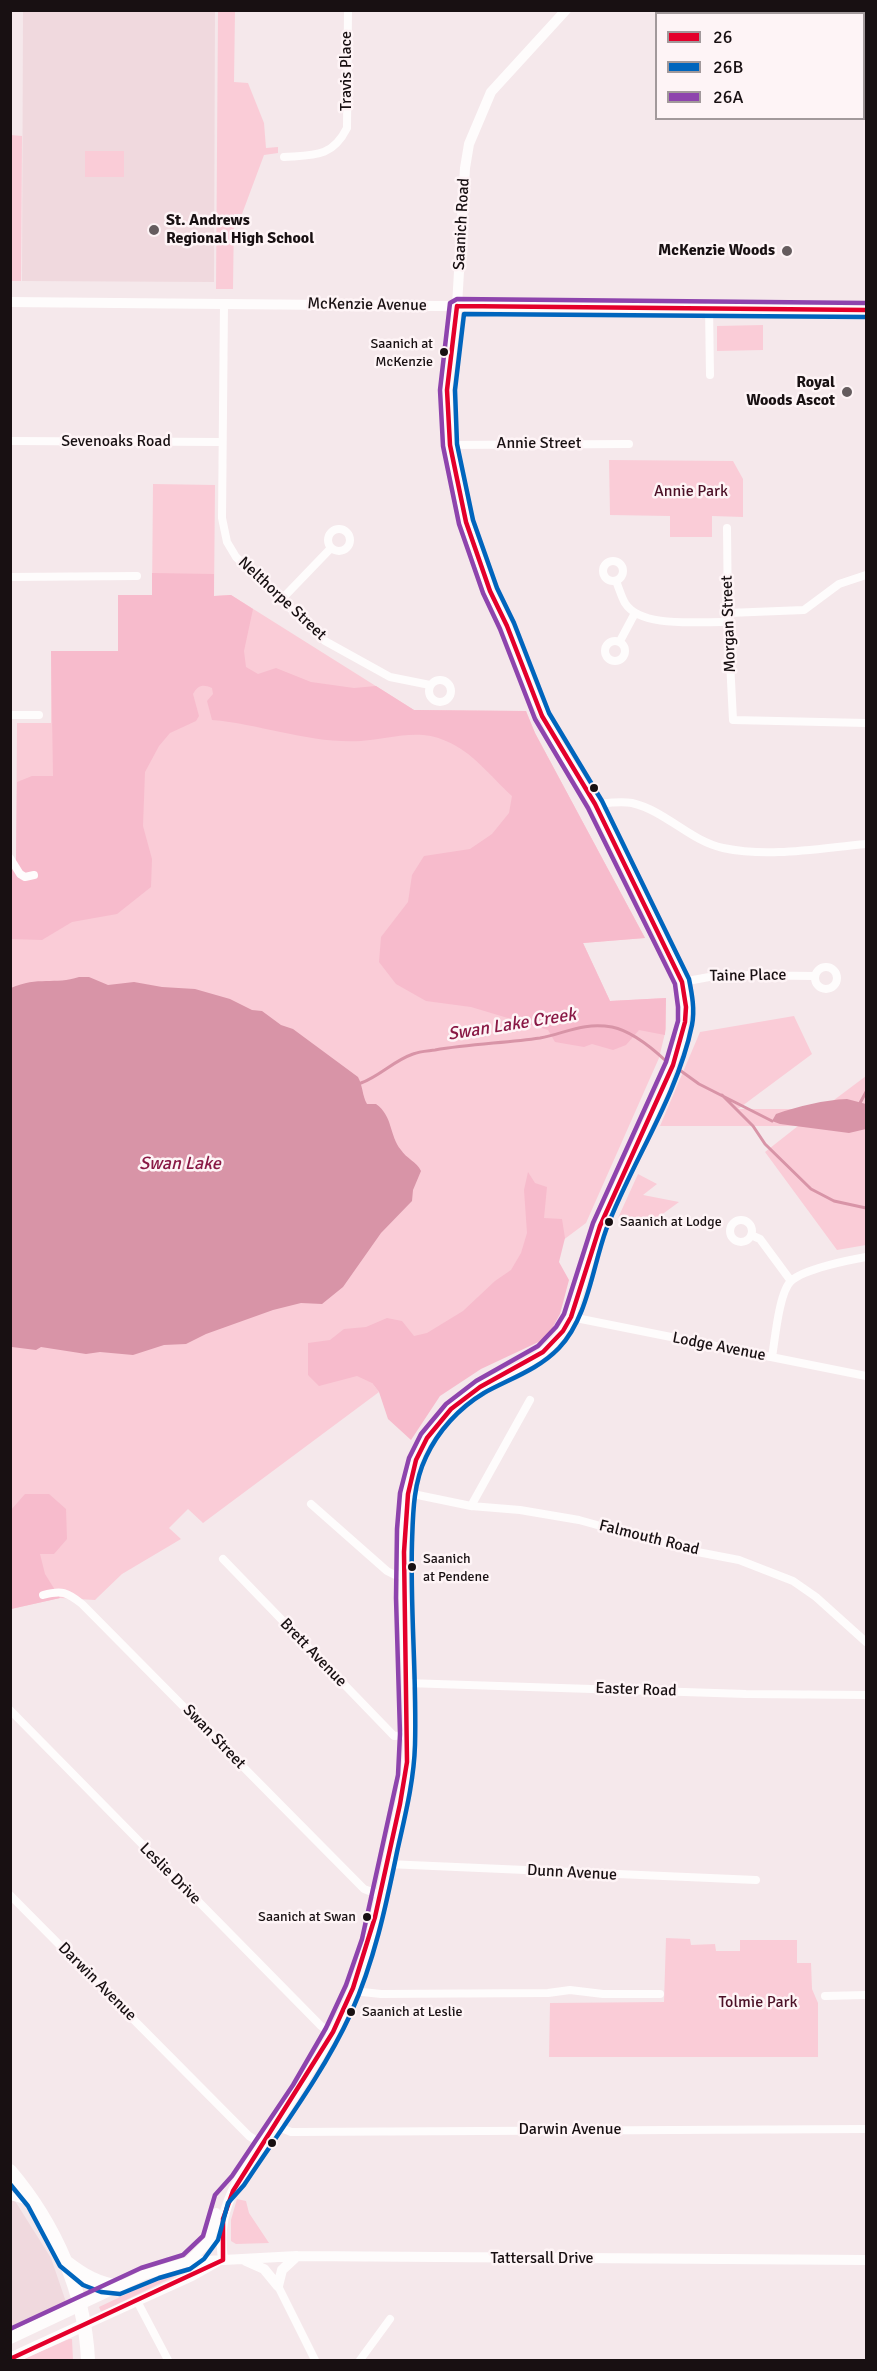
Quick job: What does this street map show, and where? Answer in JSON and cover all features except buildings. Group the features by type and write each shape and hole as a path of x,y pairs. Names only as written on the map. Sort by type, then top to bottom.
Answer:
{"highway":[{"path":"10,2172 34,2202 65,2261 80,2305 88,2361"},
{"path":"65,2261 86,2278 103,2285 120,2287"}],"main road":[{"name":"Saanich Road","path":"220,2261 221,2225 227,2202 238,2181 333,2033 353,1991 380,1895 406,1768 409,1735 403,1575 408,1493 417,1459 448,1411 480,1388 541,1355 558,1341 571,1317 600,1226 663,1089 679,1048 685,1022 682,982 595,804 542,716 507,627 490,591 466,522 450,445 447,390 457,306 465,168 469,144 491,92 566,10"},
{"name":"McKenzie Avenue","path":"10,302 867,310"},
{"path":"187,2262 210,2240 220,2199 238,2181"},
{"path":"278,2286 281,2272 297,2256"},
{"name":"Tattersall Drive","path":"220,2261 297,2256 867,2260"},
{"path":"240,2258 264,2269 278,2286"},
{"path":"10,2337 156,2271 187,2262 220,2261"},
{"path":"10,2359 220,2261"}],"street":[{"name":"Travis Place","path":"284,157 321,154 338,142 347,128 348,10"},
{"name":"Nelthorpe Street","path":"224,303 222,518 227,542 236,557 325,641 390,677 430,685"},
{"path":"709,307 710,375"},
{"name":"Sevenoaks Road","path":"10,441 222,442"},
{"name":"Annie Street","path":"450,445 629,444"},
{"name":"Morgan Street","path":"727,528 728,618 734,720 867,723"},
{"path":"280,600 331,548"},
{"path":"616,581 626,604 635,613 660,621 728,618 804,610 839,584 867,575"},
{"path":"10,578 137,576"},
{"path":"620,641 635,613"},
{"path":"10,715 39,715"},
{"path":"595,804 629,802 649,808 706,842 721,848 741,851 772,853 867,844"},
{"path":"10,858 20,874 25,877 34,876"},
{"name":"Taine Place","path":"682,982 720,975 815,976"},
{"path":"751,1235 760,1239 791,1281"},
{"path":"772,1357 784,1294 791,1281 840,1262 867,1257"},
{"name":"Lodge Avenue","path":"571,1317 867,1376"},
{"path":"471,1506 530,1400"},
{"name":"Falmouth Road","path":"408,1493 471,1506 520,1510 579,1520 687,1550 739,1560 793,1581 816,1597 866,1640"},
{"path":"311,1504 387,1571 395,1575 403,1575"},
{"name":"Brett Avenue","path":"223,1559 394,1736 409,1735"},
{"name":"Swan Street","path":"42,1595 58,1591 74,1597 82,1604 364,1889 380,1895"},
{"name":"Easter Road","path":"406,1683 735,1694 867,1695"},
{"name":"Leslie Drive","path":"10,1710 312,2018 333,2033"},
{"name":"Dunn Avenue","path":"387,1864 756,1880"},
{"name":"Darwin Avenue","path":"10,1894 249,2136 262,2144"},
{"path":"353,1991 388,1994 548,1993 570,1990 603,1994 660,1994"},
{"path":"825,1996 867,1995"},
{"name":"Darwin Avenue","path":"274,2125 291,2132 867,2129"},
{"path":"10,2196 34,2202"},
{"path":"278,2286 315,2361"},
{"path":"137,2301 168,2361"},
{"path":"360,2361 390,2319"}],"shaded area":[{"path":"23,11 215,11 214,282 22,281"},
{"path":"152,573 214,574 214,596 231,595 253,609 244,651 246,667 258,674 276,668 311,682 354,688 376,686 414,710 526,711 535,733 645,938 583,943 610,1001 666,998 665,1035 639,1030 626,1045 613,1050 592,1044 584,1047 555,1042 548,1030 471,1007 426,1001 396,984 379,962 381,937 408,902 412,875 424,856 470,849 492,834 509,813 512,796 465,751 435,737 404,735 361,741 323,740 212,720 207,701 213,694 212,688 206,686 199,687 193,694 199,716 196,721 170,733 159,746 145,772 143,826 152,859 151,887 117,914 72,922 42,940 11,939 10,865 16,865 17,782 32,776 53,776 51,651 118,651 118,595 152,595"},
{"path":"528,1172 535,1183 547,1187 544,1218 562,1219 565,1238 559,1262 569,1280 560,1314 547,1338 481,1369 440,1396 411,1440 388,1419 379,1392 372,1383 357,1376 319,1386 308,1375 308,1343 330,1340 344,1329 366,1327 387,1318 402,1321 414,1336 427,1333 463,1311 495,1281 511,1270 521,1253 527,1233 524,1190"},
{"path":"25,1494 49,1494 66,1509 67,1539 54,1554 40,1554 45,1574 60,1598 11,1609 11,1510"},
{"path":"10,2193 51,2258 66,2302 11,2328"}],"green space":[{"path":"218,11 235,11 234,82 248,83 264,123 266,148 278,147 278,153 264,155 242,214 234,214 233,289 216,289"},
{"path":"11,135 22,136 21,281 11,281"},
{"path":"85,151 124,151 124,177 85,177"},
{"path":"763,325 763,350 717,351 717,326"},
{"name":"Annie Park","path":"609,460 733,461 743,479 743,517 712,516 712,537 670,537 670,516 610,515"},
{"path":"153,484 215,485 214,596 231,595 414,710 526,711 535,733 645,938 583,943 610,1001 666,998 666,1029 659,1058 586,1223 372,1383 379,1392 203,1523 188,1509 169,1528 181,1539 122,1574 95,1600 60,1598 11,1609 10,865 16,865 17,723 51,723 51,651 118,651 118,595 152,595"},
{"path":"794,1016 812,1054 738,1109 822,1109 866,1076 866,1245 837,1250 765,1152 798,1126 660,1126 700,1032"},
{"path":"638,1174 657,1184 643,1195 679,1202 649,1224 618,1218"},
{"name":"Tolmie Park","path":"666,1938 690,1939 691,1945 715,1944 716,1951 740,1951 740,1940 797,1940 797,1963 811,1963 812,1989 818,2003 818,2057 549,2057 550,2003 664,2002"},
{"path":"237,2199 246,2201 249,2213 269,2243 236,2244 231,2241 231,2220"},
{"path":"187,2267 188,2270 101,2312 99,2307"},
{"path":"72,2339 73,2360 21,2360"}],"water":[{"name":"Swan Lake","path":"89,977 108,985 134,982 195,989 230,999 252,1010 262,1011 281,1025 293,1029 358,1077 367,1104 376,1104 381,1109 397,1144 421,1171 413,1190 412,1201 381,1233 343,1287 322,1304 301,1303 273,1310 206,1334 186,1344 164,1345 133,1355 100,1352 86,1354 41,1347 36,1350 12,1347 10,1344 11,988 30,982"},
{"path":"847,1099 866,1104 866,1129 849,1133 772,1121 776,1114 794,1108"}],"waterway":[{"name":"Swan Lake Creek","path":"361,1083 399,1060 418,1052 540,1038 592,1026 612,1027 627,1032 648,1045 666,1061"},
{"name":"Swan Lake Creek","path":"681,1071 699,1084 772,1121"},
{"name":"Swan Lake Creek","path":"860,1103 866,1092"},
{"path":"722,1095 753,1126 765,1144 811,1189 834,1201 866,1208"}],"transit line":[{"name":"26A","path":"10,2329 141,2268 183,2255 203,2236 215,2195 232,2176 293,2085 326,2028 346,1985 362,1939 398,1775 400,1734 396,1598 397,1529 400,1493 409,1458 421,1434 446,1404 476,1381 538,1346 556,1327 564,1314 593,1223 666,1062 678,1021 675,984 588,808 535,719 500,629 483,593 459,524 443,446 440,390 450,303 457,299 866,303"},
{"name":"26","path":"457,306 866,310"},
{"name":"26","path":"10,2359 223,2260 223,2219 233,2191 333,2032 353,1988 375,1917 407,1762 404,1552 408,1494 416,1460 427,1438 451,1409 480,1387 543,1352 563,1331 571,1317 600,1226 673,1065 685,1022 686,1007 682,982 595,804 542,716 507,626 490,591 466,522 450,445 447,390 457,306"},
{"name":"26B","path":"10,2184 28,2206 60,2266 83,2285 101,2292 120,2294 159,2278 190,2269 204,2259 218,2240 228,2203 244,2185 328,2058 351,2013 373,1954 411,1785 415,1720 412,1532 418,1478 431,1447 458,1413 484,1393 523,1374 551,1356 569,1336 583,1307 606,1230 676,1078 692,1025 693,1008 689,979 602,801 549,713 514,623 497,588 473,520 457,444 455,390 464,314 866,317"}],"place":[{"name":"St. Andrews Regional High School","path":"154,230"},
{"name":"McKenzie Woods","path":"787,251"},
{"name":"Saanich at McKenzie","path":"444,352"},
{"name":"Royal Woods Ascot","path":"847,392"},
{"name":"Saanich at Lodge","path":"609,1222"},
{"name":"Saanich at Pendene","path":"412,1567"},
{"name":"Saanich at Swan","path":"367,1917"},
{"name":"Saanich at Leslie","path":"351,2012"}]}
